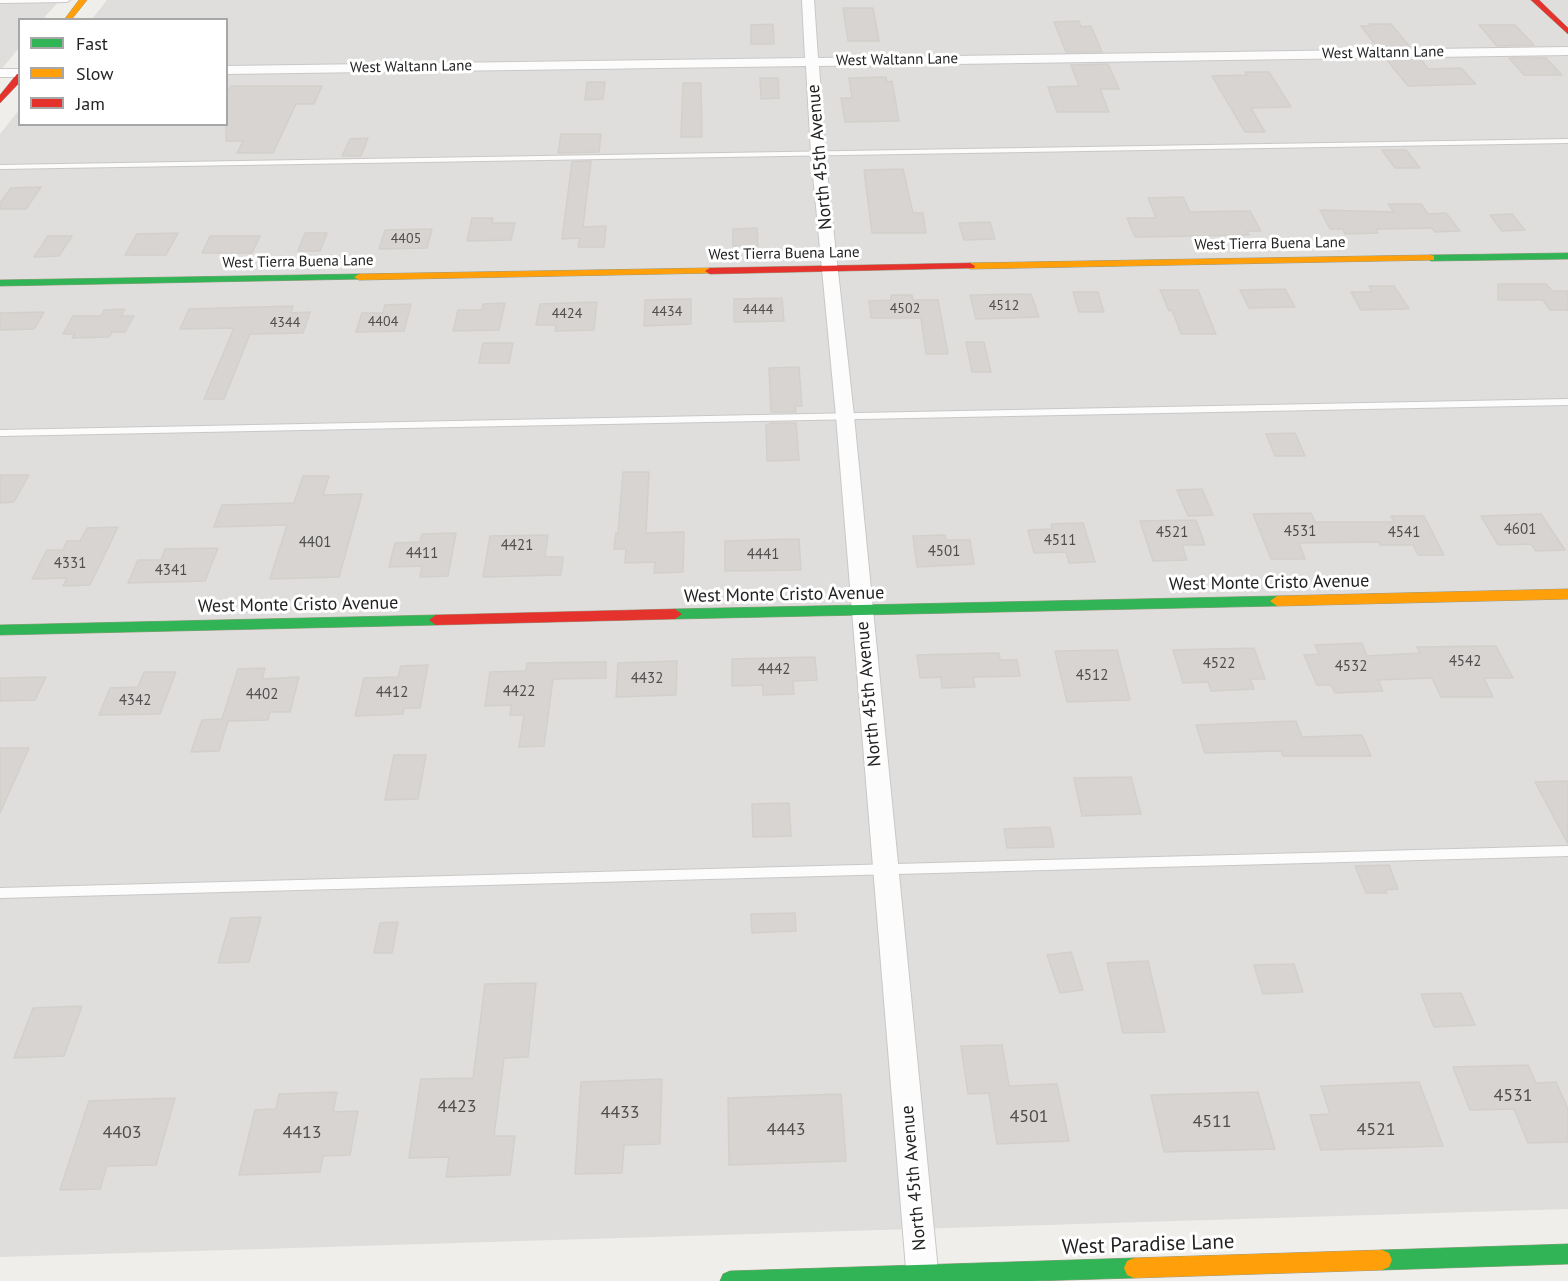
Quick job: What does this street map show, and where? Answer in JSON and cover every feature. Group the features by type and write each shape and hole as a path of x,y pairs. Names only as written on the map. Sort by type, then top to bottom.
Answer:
{"street":[{"path":"69,18 83,0"},
{"name":"North 45th Avenue","path":"808,0 818,154 845,416 923,1277"},
{"path":"1535,0 1568,32"},
{"name":"West Waltann Lane","path":"228,70 1568,51"},
{"path":"0,73 18,74"},
{"path":"0,100 18,77"},
{"name":"West Tierra Buena Lane","path":"0,283 1568,256"},
{"name":"West Monte Cristo Avenue","path":"0,630 1568,594"},
{"name":"West Paradise Lane","path":"730,1281 923,1277 1568,1254"}],"lane":[{"path":"0,1 66,0"},
{"path":"0,167 1568,141"},
{"path":"0,433 1568,402"},
{"path":"0,893 1568,851"}],"shaded area":[{"path":"0,0 60,0 44,18 18,18 18,49 0,71"},
{"path":"107,0 1568,0 1568,1209 0,1257 0,134 18,111 18,126 228,126 228,18 93,18"}],"building":[{"path":"843,8 873,8 879,41 848,41"},
{"path":"1079,21 1081,27 1091,26 1102,52 1066,52 1054,22"},
{"path":"773,24 774,44 751,44 751,25"},
{"path":"1369,24 1391,24 1410,47 1378,48 1361,26 1370,26"},
{"path":"1479,25 1515,25 1534,45 1497,46"},
{"path":"1509,58 1546,58 1562,75 1524,75"},
{"path":"1421,59 1428,69 1461,68 1476,84 1408,86 1387,60"},
{"path":"1108,64 1119,89 1100,89 1109,112 1057,112 1048,87 1079,86 1071,65"},
{"path":"1245,72 1269,72 1291,107 1251,108 1265,132 1245,132 1212,76 1247,75"},
{"path":"886,77 887,82 892,81 899,121 845,122 841,98 852,98 849,78"},
{"path":"760,78 778,78 779,98 761,99"},
{"path":"587,82 605,82 603,99 585,100"},
{"path":"683,83 701,83 702,137 681,137"},
{"path":"231,86 322,86 314,104 296,104 273,153 237,153 243,141 226,141 228,91"},
{"path":"561,134 601,134 599,152 558,153"},
{"path":"368,138 361,156 342,156 350,139"},
{"path":"1382,150 1406,150 1420,168 1395,168"},
{"path":"591,161 583,227 606,226 604,247 578,247 580,238 562,239 572,162"},
{"path":"903,169 913,213 923,213 926,233 872,233 864,170"},
{"path":"41,187 26,209 0,209 0,203 11,188"},
{"path":"1183,197 1190,212 1250,211 1261,231 1247,231 1249,235 1135,237 1127,218 1156,218 1148,198"},
{"path":"1388,204 1421,204 1428,214 1446,213 1460,231 1435,232 1432,228 1376,229 1378,233 1345,234 1343,229 1330,229 1320,210 1394,212"},
{"path":"1512,214 1525,230 1502,231 1490,215"},
{"path":"472,218 493,218 492,223 515,223 511,240 467,241"},
{"path":"990,222 995,239 964,240 959,223"},
{"path":"757,228 758,246 733,246 733,229"},
{"path":"432,229 427,248 379,249 385,230"},
{"path":"178,233 166,255 125,255 137,234"},
{"path":"305,233 327,233 320,251 298,251"},
{"path":"48,236 72,236 59,256 34,257"},
{"path":"210,236 260,236 252,253 202,253"},
{"path":"1498,284 1546,284 1552,291 1568,291 1568,310 1550,310 1543,300 1498,300"},
{"path":"1369,286 1394,286 1409,309 1361,310 1351,292 1372,292"},
{"path":"1285,289 1295,307 1249,308 1240,290"},
{"path":"1160,290 1198,290 1216,334 1181,334 1172,310 1169,311"},
{"path":"1073,292 1098,292 1104,312 1079,312"},
{"path":"1031,294 1039,317 976,319 970,295"},
{"path":"891,295 912,295 913,300 938,300 948,354 926,354 921,318 871,318 869,301 891,300"},
{"path":"782,298 784,321 734,322 734,299"},
{"path":"691,299 691,324 644,326 645,300"},
{"path":"597,302 594,330 555,331 556,325 536,325 540,304"},
{"path":"505,303 499,330 453,331 458,310 482,310 483,304"},
{"path":"411,304 404,331 356,332 362,313 383,313 385,305"},
{"path":"293,306 291,313 310,312 303,333 250,334 224,399 204,399 234,328 180,329 189,309"},
{"path":"125,309 121,316 134,316 125,332 112,332 109,337 72,338 75,334 63,334 73,316 101,316 104,310"},
{"path":"44,312 34,329 0,330 0,313"},
{"path":"966,342 984,342 991,372 972,372"},
{"path":"483,343 513,343 509,363 479,363"},
{"path":"799,367 802,406 795,406 796,412 771,412 769,368"},
{"path":"796,423 799,460 767,461 766,425"},
{"path":"1295,433 1305,456 1275,456 1266,434"},
{"path":"623,472 649,472 646,533 684,532 683,572 654,573 655,562 625,563 626,549 614,549 616,533 618,533"},
{"path":"0,475 29,475 14,502 0,503"},
{"path":"303,476 329,476 323,495 362,494 339,577 270,579 287,525 214,527 222,505 294,503"},
{"path":"1202,489 1213,515 1188,516 1177,490"},
{"path":"1311,513 1315,522 1394,522 1391,516 1424,516 1444,555 1418,555 1413,545 1380,545 1379,542 1299,543 1305,559 1271,559 1253,514"},
{"path":"1541,514 1565,550 1536,551 1531,544 1498,545 1481,516"},
{"path":"1196,520 1205,545 1182,545 1187,560 1153,561 1140,521"},
{"path":"1083,523 1095,562 1069,563 1066,552 1034,553 1028,530 1052,529 1051,524"},
{"path":"118,527 90,585 63,586 67,578 32,579 47,550 63,550 67,541 80,541 87,528"},
{"path":"456,533 448,576 420,577 422,566 389,567 395,543 420,542 422,534"},
{"path":"548,535 545,557 563,557 561,575 483,577 490,536"},
{"path":"945,535 946,540 970,540 974,564 917,567 913,536"},
{"path":"799,539 801,570 725,571 725,541"},
{"path":"218,548 205,581 128,583 138,560 161,560 165,549"},
{"path":"1362,643 1367,656 1420,653 1417,647 1496,646 1513,678 1484,678 1493,697 1441,697 1432,678 1378,680 1383,691 1335,693 1331,685 1317,685 1304,655 1319,654 1315,645"},
{"path":"1254,648 1265,679 1250,679 1254,689 1211,691 1208,682 1183,683 1173,650"},
{"path":"1117,650 1130,700 1067,702 1055,651"},
{"path":"999,653 1000,660 1017,660 1020,676 973,677 975,687 942,688 941,677 920,678 917,655"},
{"path":"815,657 817,680 793,681 794,694 763,695 763,685 732,686 732,659"},
{"path":"677,661 676,695 616,697 618,663"},
{"path":"606,662 606,678 553,679 544,746 519,747 524,715 510,715 511,705 485,706 490,672 526,671 527,663"},
{"path":"428,665 420,708 404,708 403,714 355,716 364,678 398,677 401,666"},
{"path":"265,668 262,679 299,677 290,712 270,712 268,720 228,721 219,751 191,752 202,720 222,719 238,669"},
{"path":"144,672 176,672 160,714 99,715 110,688 138,687"},
{"path":"46,677 35,700 0,701 0,678"},
{"path":"1296,721 1302,737 1362,735 1371,756 1283,756 1281,751 1205,753 1196,725"},
{"path":"0,748 29,748 0,813"},
{"path":"394,755 426,755 418,799 385,800"},
{"path":"1131,777 1141,814 1082,816 1074,778"},
{"path":"1568,781 1568,844 1535,782"},
{"path":"789,803 791,836 753,837 752,804"},
{"path":"1050,827 1054,847 1007,848 1004,829"},
{"path":"1389,865 1398,889 1385,890 1387,893 1366,893 1355,866"},
{"path":"795,913 796,931 752,933 751,914"},
{"path":"261,917 249,962 218,963 231,918"},
{"path":"398,922 392,953 374,953 380,923"},
{"path":"1071,952 1083,990 1060,993 1047,955"},
{"path":"1148,961 1165,1032 1123,1033 1107,963"},
{"path":"1294,964 1303,992 1263,994 1254,965"},
{"path":"536,983 528,1057 504,1058 494,1136 515,1136 510,1175 446,1177 449,1157 409,1158 421,1079 473,1078 485,984"},
{"path":"1461,993 1475,1025 1434,1027 1421,994"},
{"path":"82,1006 64,1056 14,1058 33,1008"},
{"path":"1002,1045 1009,1086 1057,1084 1069,1141 997,1144 989,1093 968,1094 961,1046"},
{"path":"1528,1065 1536,1083 1556,1082 1568,1109 1568,1142 1528,1143 1514,1109 1470,1110 1453,1067"},
{"path":"662,1079 660,1144 624,1145 622,1173 575,1174 581,1082"},
{"path":"1419,1082 1443,1146 1321,1150 1310,1115 1330,1114 1321,1086"},
{"path":"337,1092 333,1112 358,1111 350,1155 323,1156 320,1172 239,1175 255,1110 276,1109 279,1094"},
{"path":"1258,1092 1275,1149 1164,1152 1151,1095"},
{"path":"841,1094 846,1161 729,1165 728,1098"},
{"path":"175,1098 156,1165 107,1166 100,1189 60,1190 89,1101"}],"traffic: fast":[{"path":"1431,258 1568,256"},
{"path":"0,283 359,277"},
{"path":"675,614 1277,601"},
{"path":"0,630 436,620"},
{"path":"1382,1260 1568,1254"},
{"path":"730,1281 1134,1268"}],"traffic: slow":[{"path":"69,18 83,0"},
{"path":"970,266 1431,258"},
{"path":"359,277 710,271"},
{"path":"1277,601 1568,594"},
{"path":"1134,1268 1382,1260"}],"traffic: jam":[{"path":"1535,0 1568,32"},
{"path":"0,100 18,78"},
{"path":"710,271 970,266"},
{"path":"436,620 675,614"}]}
